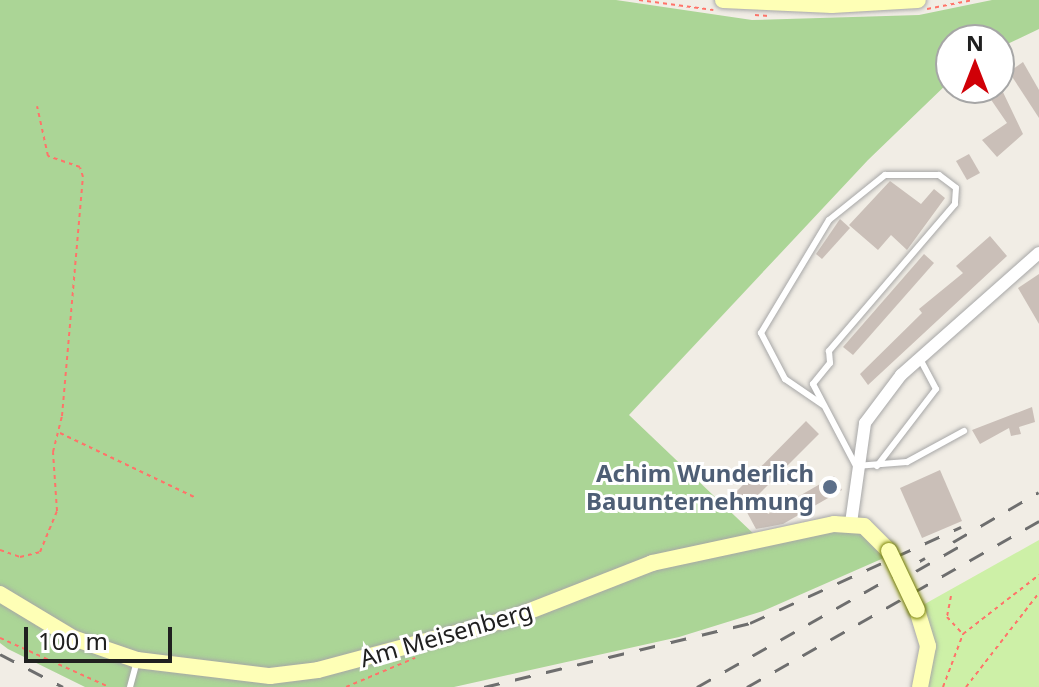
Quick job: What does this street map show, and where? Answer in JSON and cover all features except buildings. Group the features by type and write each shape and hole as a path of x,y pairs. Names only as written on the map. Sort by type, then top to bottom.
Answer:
{"street":[{"path":"723,0 832,5 918,0"},
{"path":"920,687 928,646 917,610 889,551 872,531 851,523 856,466 865,423 919,358 1038,257"},
{"name":"Am Meisenberg","path":"0,594 73,638 137,660 228,675 318,670 512,618 652,563 851,523"}],"lane":[{"path":"823,405 785,379 761,333 829,220 885,175 939,175 956,188 955,204 829,351 830,363 813,384 856,466 907,462 964,431"},
{"path":"877,466 936,389 919,358"},
{"path":"131,684 137,660"}],"path":[{"path":"0,550 27,557 47,543 57,511 53,452 59,432 83,177 80,167 48,156 37,106"},
{"path":"59,432 196,498"},
{"path":"943,687 963,634 1039,575"},
{"path":"966,687 1039,593"},
{"path":"951,596 947,617 963,634"},
{"path":"0,638 109,687"},
{"path":"346,687 422,655"}],"green space":[{"path":"0,0 616,0 752,20 919,15 992,0 1039,0 1039,29 1015,40 1015,24 935,24 935,95 868,160 629,415 757,537 858,529 886,557 763,611 679,637 454,687 85,687 0,643"},
{"path":"1039,540 1039,687 927,687 933,662 923,605"}],"railway":[{"path":"953,542 1039,492"},
{"path":"747,687 1039,521"},
{"path":"484,687 750,623 961,527"},
{"path":"916,571 965,543"},
{"path":"697,687 925,558"},
{"path":"0,654 63,687"}],"place":[{"name":"Achim Wunderlich Bauunternehmung","path":"830,487"}]}
